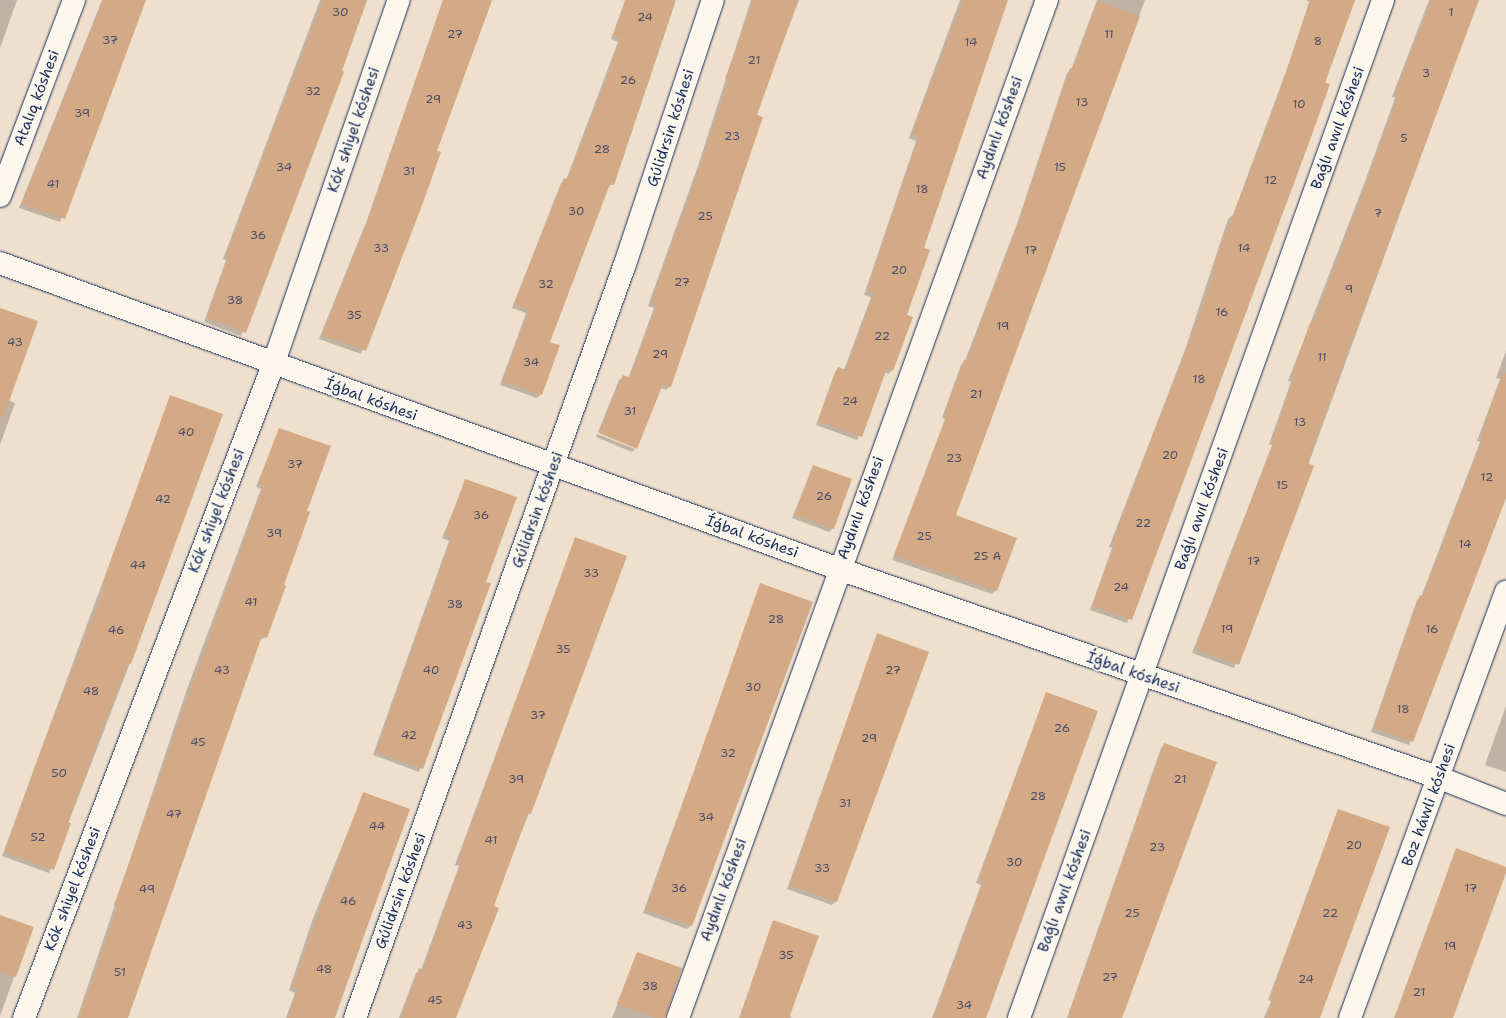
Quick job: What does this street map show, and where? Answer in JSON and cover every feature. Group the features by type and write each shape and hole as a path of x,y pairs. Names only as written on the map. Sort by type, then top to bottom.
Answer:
{"street":[{"name":"Atalıq kóshesi","path":"0,196 74,0"},
{"name":"Kók shiyel kóshesi","path":"24,1018 273,364 399,0"},
{"name":"Gúlidrsin kóshesi","path":"355,1018 625,264 713,0"},
{"name":"Aydınlı kóshesi","path":"678,1018 839,569 1047,0"},
{"name":"Baǵlı awıl kóshesi","path":"1019,1018 1143,676 1383,0"},
{"name":"Íǵbal kóshesi","path":"0,263 839,569 1440,778 1506,804"},
{"name":"Boz háwli kóshesi","path":"1350,1018 1440,778 1506,592"}],"building":[{"path":"103,0 146,0 65,219 22,204"},
{"path":"323,0 367,0 342,71 344,72 246,333 207,318 229,256 226,255"},
{"path":"443,0 492,0 437,151 441,152 421,208 366,351 322,336 370,215"},
{"path":"626,0 676,0 614,185 610,184 550,342 560,345 542,395 503,381 529,310 514,305 564,178 568,179 593,115 621,38 614,35"},
{"path":"754,0 798,0 757,115 763,117 671,387 663,384 637,449 599,433 623,375 630,378 657,305 651,303 703,158 729,80 725,79"},
{"path":"963,0 1008,0 924,248 930,250 907,315 913,317 893,371 887,368 862,437 818,421 838,367 846,370 874,293 867,291 919,137 912,134"},
{"path":"1311,0 1355,0 1325,83 1330,84 1310,140 1132,620 1092,606 1115,544 1112,543 1216,269 1212,268 1260,147"},
{"path":"1432,0 1479,0 1333,392 1308,463 1314,466 1239,665 1195,649 1274,441 1272,440 1294,378 1291,377 1310,323 1313,324 1368,179 1398,95 1395,94"},
{"path":"1098,1 1140,16 956,515 1017,538 997,591 894,556 947,415 944,414 964,360 967,361 1021,216 1070,68 1073,69"},
{"path":"0,308 38,321 3,418 0,417"},
{"path":"1503,373 1506,373 1506,498 1413,742 1374,728 1420,595 1423,596 1483,439 1480,438"},
{"path":"170,395 223,414 131,664 128,663 68,822 71,823 54,870 5,852 45,739 106,584 103,583"},
{"path":"279,428 331,446 307,511 310,512 284,585 286,586 267,638 262,636 128,1018 79,1018 118,907 114,905 264,485 258,484"},
{"path":"813,465 852,479 834,529 795,515"},
{"path":"465,479 517,497 486,582 491,583 423,769 376,752 452,537 445,534"},
{"path":"575,537 627,556 531,814 528,813 494,906 499,908 456,1018 401,1018 419,968 423,970 461,863 458,861"},
{"path":"760,583 813,602 692,926 646,909"},
{"path":"877,633 929,652 837,902 790,885"},
{"path":"1046,692 1098,711 986,1018 934,1018 984,881 979,879"},
{"path":"1164,743 1217,762 1122,1018 1068,1018"},
{"path":"363,792 410,809 334,1018 288,1018 298,989 292,987"},
{"path":"1338,809 1390,827 1320,1018 1266,1018 1274,997 1271,996"},
{"path":"1456,848 1506,867 1506,873 1453,1018 1395,1018"},
{"path":"0,915 34,927 16,977 0,972"},
{"path":"773,920 819,936 789,1018 740,1018"},
{"path":"637,952 682,968 665,1018 655,1018 617,1004"}]}
